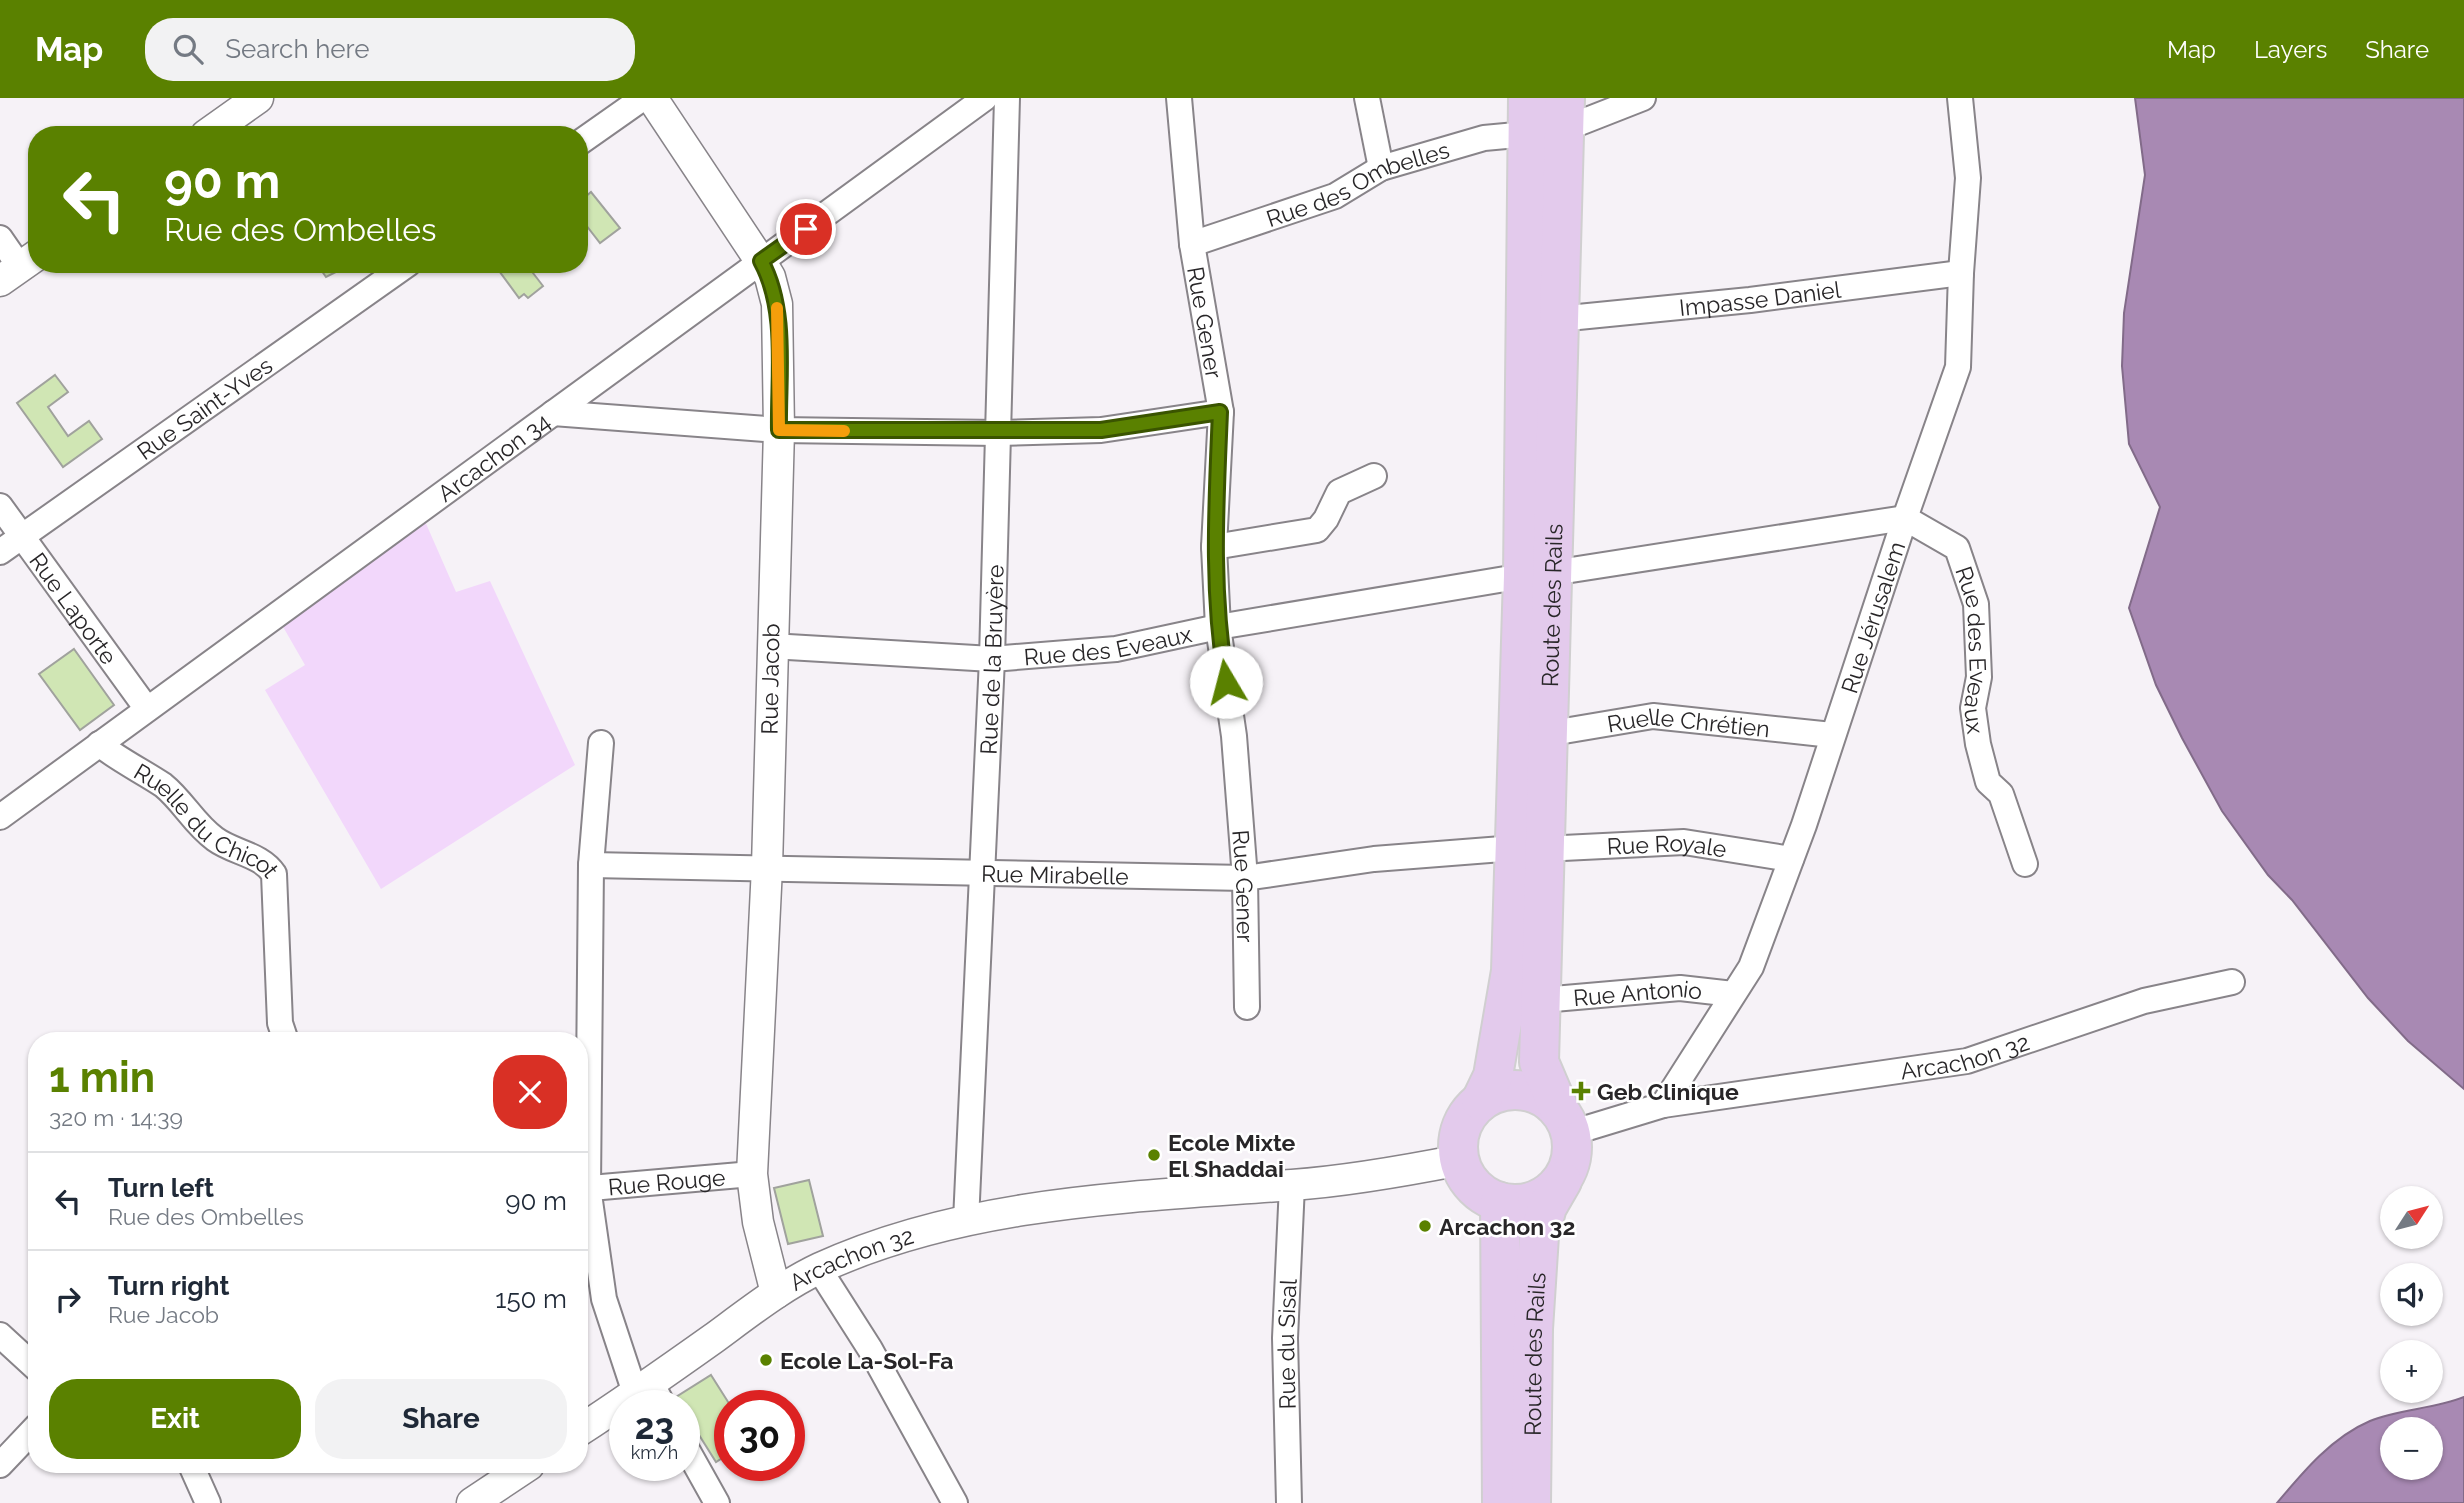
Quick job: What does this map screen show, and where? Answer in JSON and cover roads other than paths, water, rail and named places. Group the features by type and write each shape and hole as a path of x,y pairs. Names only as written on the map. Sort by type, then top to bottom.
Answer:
{"main road":[{"name":"Route des Rails","path":"1565,113 1558,319 1537,575 1529,849 1542,1000 1539,1062 1565,1121"},
{"name":"Route des Rails","path":"1481,1101 1493,1076 1546,734 1537,575 1527,116"},
{"path":"1513,1089 1530,1091 1545,1098 1565,1121 1573,1152 1568,1171 1547,1195 1532,1202 1500,1202 1474,1187 1460,1160 1458,1144 1461,1127 1469,1112 1481,1101 1496,1093 1513,1089"},
{"name":"Route des Rails","path":"1531,1503 1533,1329 1539,1236 1548,1207 1568,1171"},
{"name":"Route des Rails","path":"1500,1202 1502,1503"}],"street":[{"path":"219,126 258,98"},
{"path":"588,137 643,98"},
{"name":"Rue Jacob","path":"652,98 761,261 770,277 777,304 779,430 766,867 752,1174 758,1222 776,1293"},
{"name":"Arcachon 34","path":"0,817 985,98"},
{"name":"Rue de la Bruyère","path":"967,1221 992,659 1007,98"},
{"name":"Rue Gener","path":"1179,98 1192,244 1220,412 1213,547 1218,627 1234,736 1245,878 1247,1007"},
{"path":"1367,98 1381,167"},
{"path":"1565,113 1643,98"},
{"name":"Rue Jérusalem","path":"1663,1105 1751,967 1791,859 1958,368 1968,178 1960,98"},
{"name":"Rue des Ombelles","path":"1192,244 1335,196 1381,167 1484,138 1527,116"},
{"path":"0,238 19,268"},
{"name":"Rue Saint-Yves","path":"0,552 395,273"},
{"name":"Impasse Daniel","path":"1558,319 1750,300 1961,273"},
{"path":"553,413 779,430 998,433 1101,430 1220,412"},
{"path":"1213,547 1317,530 1326,519 1339,492 1374,476"},
{"name":"Rue Laporte","path":"0,506 147,709"},
{"name":"Rue des Eveaux","path":"771,646 992,659 1116,649 1218,627 1905,518 1957,548 1976,604 1979,677 1973,708 1978,744 1988,782 2001,794 2025,864"},
{"name":"Ruelle Chrétien","path":"1546,734 1653,716 1832,735"},
{"path":"587,1032 591,865 601,743"},
{"name":"Ruelle du Chicot","path":"99,744 162,785 214,839 234,852 268,865 274,874 280,1023 283,1032"},
{"name":"Rue Royale","path":"1529,849 1684,842 1791,859"},
{"name":"Rue Mirabelle","path":"591,865 766,867 981,875 1245,878 1374,859 1529,849"},
{"name":"Arcachon 32","path":"1565,1121 1808,1082 1967,1061 2144,1001 2232,982"},
{"name":"Rue Antonio","path":"1542,1000 1680,988 1733,994"},
{"name":"Arcachon 32","path":"654,1390 776,1293 819,1269 890,1240 967,1221 1115,1198 1292,1185 1389,1174 1460,1160"},
{"name":"Rue Rouge","path":"588,1188 752,1174"},
{"name":"Rue du Sisal","path":"1289,1503 1285,1338 1292,1185"},
{"path":"588,1210 604,1299 647,1390"},
{"path":"819,1269 870,1349 955,1503"},
{"path":"0,1335 28,1361"},
{"name":"Arcachon 32","path":"588,1427 609,1416"},
{"path":"0,1465 28,1435"},
{"path":"195,1473 208,1503"},
{"path":"491,1498 520,1473"},
{"path":"700,1473 717,1503"}],"place":[{"name":"Geb Clinique","path":"1581,1091"},
{"name":"Ecole Mixte El Shaddai","path":"1154,1155"},
{"name":"Arcachon 32","path":"1425,1226"},
{"name":"Ecole La-Sol-Fa","path":"766,1360"}]}
